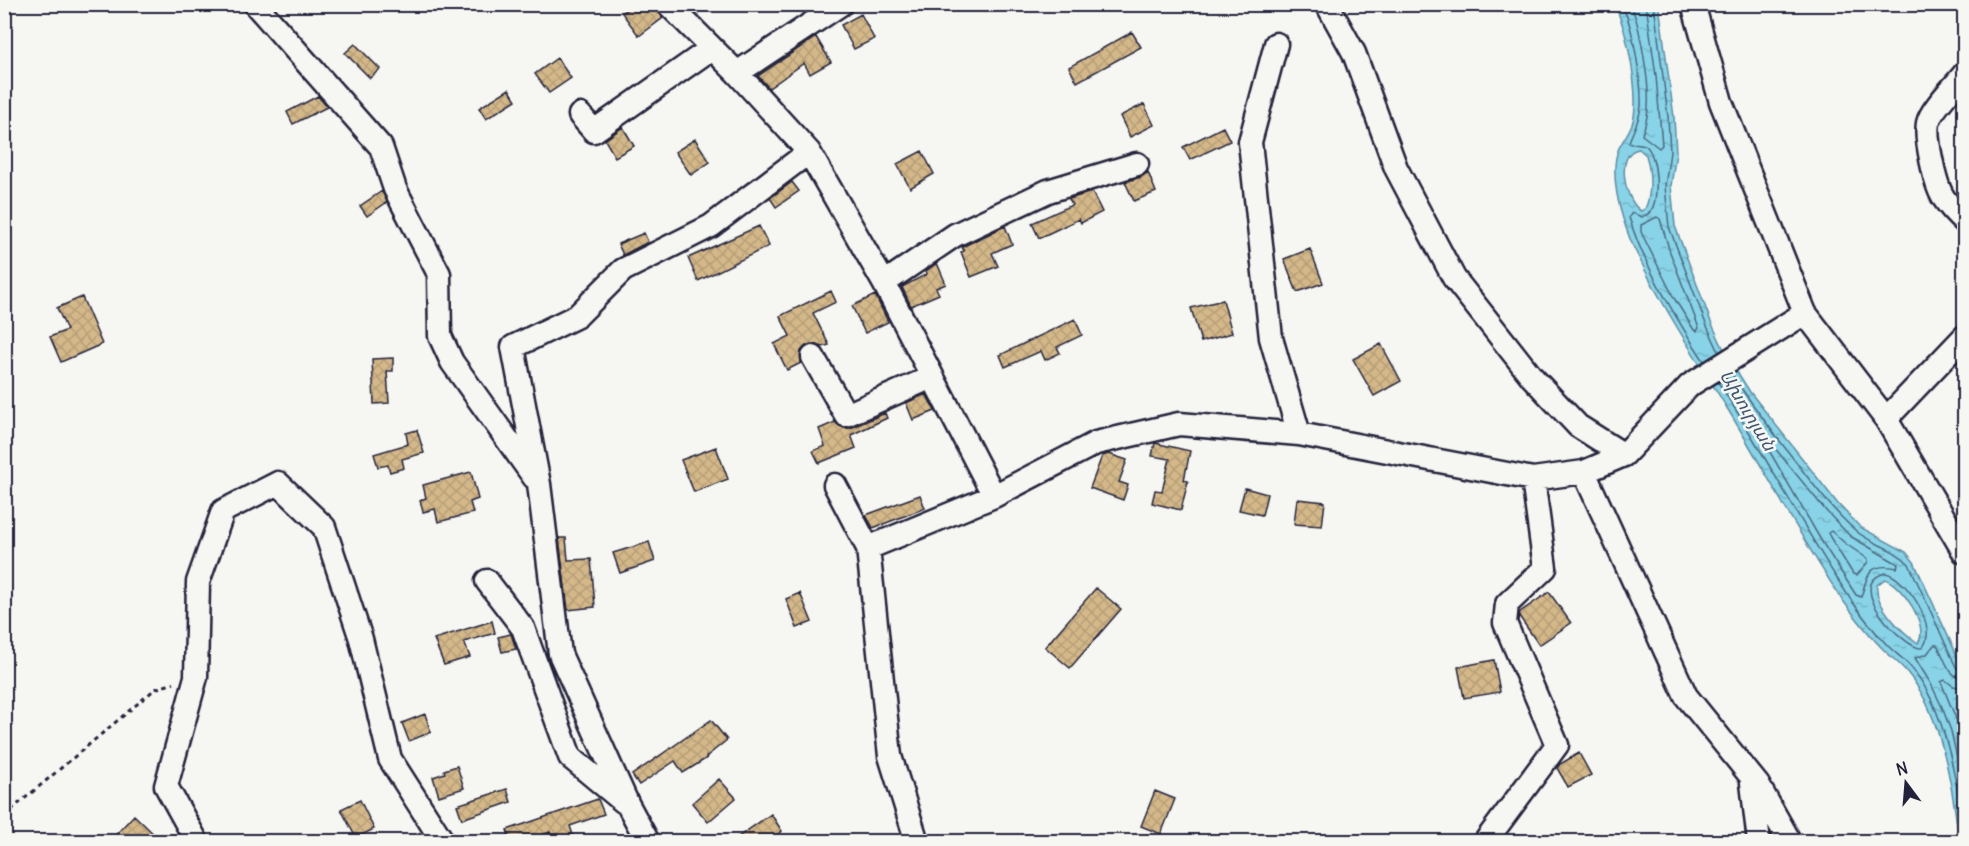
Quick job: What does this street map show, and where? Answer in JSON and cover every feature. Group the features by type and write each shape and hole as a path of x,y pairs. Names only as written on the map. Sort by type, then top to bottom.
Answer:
{"street":[{"path":"255,4 381,147 395,189 439,274 440,336 452,362 539,484"},
{"path":"668,4 737,73 809,152 884,283 994,496"},
{"path":"737,73 841,4"},
{"path":"1327,4 1354,53 1396,168 1454,278 1532,377 1578,426 1624,454"},
{"path":"1693,4 1721,102 1805,313 1886,419 1965,552"},
{"path":"1276,44 1250,142 1271,338 1299,434"},
{"path":"580,115 594,131 712,48"},
{"path":"1965,74 1934,111 1928,122 1931,154 1941,195 1965,222"},
{"path":"648,842 628,805 560,654 539,484 513,347 577,316 623,270 711,226 809,152"},
{"path":"884,283 955,235 1048,191 1137,164"},
{"path":"868,548 994,496 1096,443 1179,424 1299,434 1533,479 1584,472 1624,454 1690,386 1805,313"},
{"path":"1886,419 1965,337"},
{"path":"813,357 846,415 933,377"},
{"path":"1584,472 1686,696 1758,785 1790,842"},
{"path":"1485,842 1557,746 1505,623 1508,604 1545,568 1533,479"},
{"path":"196,842 166,786 196,677 198,582 223,511 278,483 324,527 361,639 390,759 443,842"},
{"path":"835,485 868,548 890,756 917,842"},
{"path":"487,581 523,628 570,757 628,805"},
{"path":"1751,776 1760,842"}],"path":[{"path":"4,816 155,689 196,677"}],"water":[{"name":"Ախուրյան","path":"1614,5 1659,5 1674,117 1676,153 1671,186 1675,226 1711,322 1726,354 1750,392 1838,504 1860,527 1906,552 1914,562 1964,671 1964,841 1959,841 1949,777 1938,733 1921,693 1907,672 1863,626 1828,578 1684,340 1631,240 1623,219 1615,175 1617,153 1632,124 1635,98 1628,45","holes":["1639,149 1646,155 1650,183 1649,197 1645,209 1641,211 1630,198 1624,168 1631,152","1885,579 1899,589 1912,607 1920,627 1921,636 1918,643 1904,632 1884,610 1877,593 1877,585"]}],"building":[{"path":"634,4 654,4 663,18 639,36 622,13"},
{"path":"861,14 874,39 854,49 841,25"},
{"path":"1132,32 1141,47 1077,82 1069,67"},
{"path":"816,37 831,62 810,74 804,63 769,88 758,76"},
{"path":"355,44 380,69 370,78 345,53"},
{"path":"557,58 571,78 549,93 535,74"},
{"path":"509,89 516,100 486,119 479,108"},
{"path":"318,96 327,107 293,124 287,112"},
{"path":"1144,104 1154,125 1130,137 1120,116"},
{"path":"623,127 634,146 615,157 605,140"},
{"path":"1223,127 1230,141 1190,160 1183,147"},
{"path":"695,139 710,162 691,175 675,152"},
{"path":"922,151 934,174 910,188 897,164"},
{"path":"1148,172 1156,192 1134,201 1125,182"},
{"path":"792,182 799,191 776,207 770,198"},
{"path":"382,191 387,202 367,216 360,206"},
{"path":"1092,192 1102,212 1081,223 1079,219 1039,238 1032,223 1072,205 1069,199"},
{"path":"759,226 769,246 698,281 688,258"},
{"path":"1005,226 1012,244 992,253 998,266 971,277 961,252 964,251 962,247"},
{"path":"644,233 648,242 623,255 618,244"},
{"path":"1310,249 1323,283 1297,292 1284,259"},
{"path":"937,263 946,284 936,288 939,294 911,306 902,287 927,274 926,271"},
{"path":"831,291 836,302 813,313 829,345 806,346 801,351 801,363 787,370 774,344 790,336 780,316"},
{"path":"875,295 888,322 865,333 852,306"},
{"path":"82,297 102,344 61,362 50,337 67,330 57,308"},
{"path":"1223,300 1232,333 1201,342 1191,308"},
{"path":"1075,319 1082,335 1057,347 1060,353 1045,360 1041,351 1005,367 1000,355"},
{"path":"1381,344 1401,381 1374,396 1353,359"},
{"path":"393,358 393,371 387,371 389,403 374,404 372,359"},
{"path":"926,394 935,411 913,420 906,403"},
{"path":"885,413 887,418 851,435 856,448 819,463 813,451 825,446 819,429 835,422 844,428 851,428"},
{"path":"417,430 424,453 402,459 404,468 390,472 388,465 378,467 374,454 408,444 406,433"},
{"path":"1155,443 1190,451 1184,480 1188,481 1181,510 1152,503 1155,490 1162,491 1170,459 1152,456"},
{"path":"716,447 728,479 694,492 681,460"},
{"path":"1109,454 1127,460 1119,482 1128,485 1123,500 1090,488 1102,456"},
{"path":"471,472 478,499 470,502 473,513 438,522 435,509 423,512 420,500 426,498 423,485"},
{"path":"1245,488 1267,494 1262,515 1239,510"},
{"path":"920,495 925,508 873,528 866,515"},
{"path":"1297,499 1325,502 1322,526 1294,524"},
{"path":"559,538 566,538 568,560 591,559 595,607 568,610"},
{"path":"649,542 655,561 620,573 613,553"},
{"path":"1096,588 1121,609 1070,668 1045,647"},
{"path":"1549,592 1571,623 1539,645 1519,616 1520,612"},
{"path":"800,593 812,622 797,628 786,599"},
{"path":"492,621 495,633 464,642 470,657 444,665 434,639"},
{"path":"511,634 516,649 502,652 498,637"},
{"path":"1494,660 1500,692 1464,698 1458,667"},
{"path":"425,714 431,732 409,741 402,723"},
{"path":"711,720 727,740 707,758 683,773 675,761 639,785 632,775"},
{"path":"1579,753 1591,775 1568,787 1557,768"},
{"path":"457,766 464,788 439,796 433,777"},
{"path":"719,779 736,798 708,822 692,803"},
{"path":"507,789 511,802 462,819 457,805"},
{"path":"1155,791 1175,799 1161,834 1141,826"},
{"path":"598,799 604,814 570,826 573,835 553,842 550,832 523,842 511,842 507,830"},
{"path":"360,800 374,829 356,838 341,809"},
{"path":"771,814 782,831 767,842 731,842"},
{"path":"134,815 162,842 109,842"}]}
